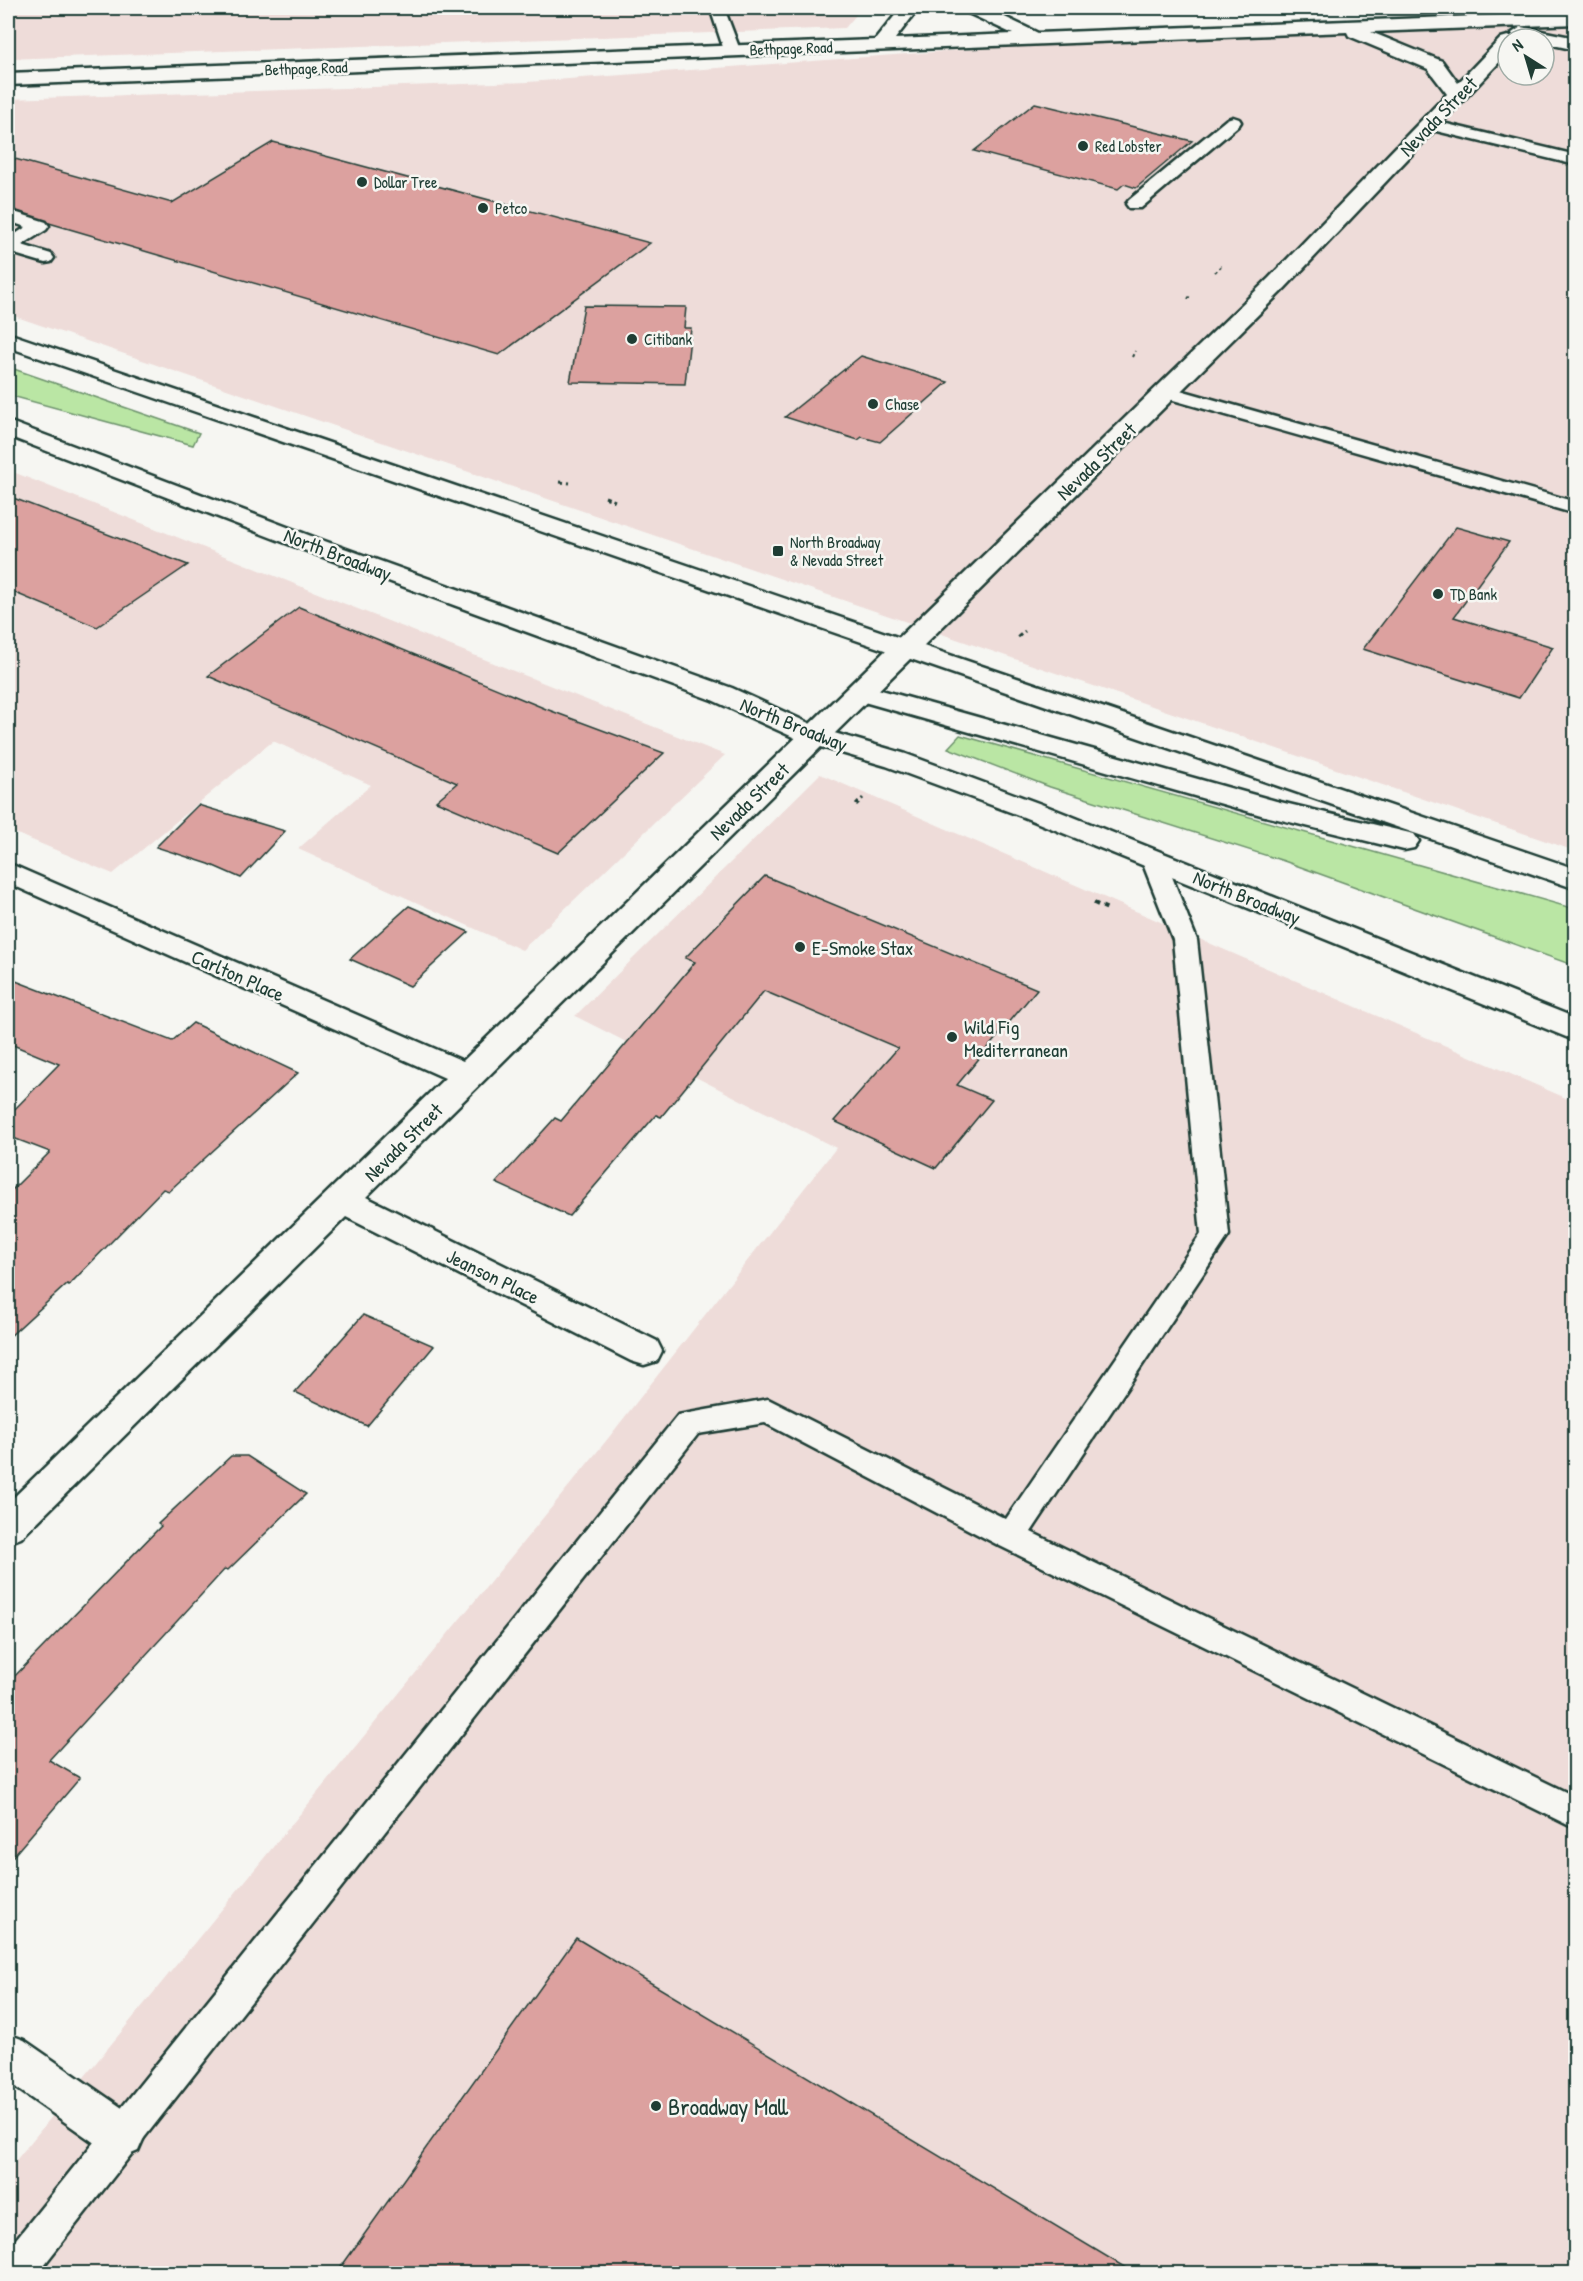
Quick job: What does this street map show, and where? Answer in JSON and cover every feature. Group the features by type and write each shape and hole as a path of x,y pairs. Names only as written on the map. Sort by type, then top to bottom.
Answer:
{"street":[{"path":"881,44 910,8"},
{"path":"972,8 1035,38"},
{"path":"1540,27 1575,18"},
{"name":"Bethpage Road","path":"8,80 1337,26 1476,23 1496,28"},
{"path":"1337,26 1379,40 1435,64 1458,95"},
{"path":"1556,40 1575,44"},
{"name":"Nevada Street","path":"8,1527 1277,283 1496,54"},
{"path":"8,340 1575,881"},
{"name":"North Broadway","path":"8,428 310,544 722,694 814,736 906,764 1153,859 1575,1030"},
{"path":"860,692 1271,809 1575,881"},
{"name":"Carlton Place","path":"8,872 468,1077"},
{"name":"Jeanson Place","path":"343,1201 644,1351"},
{"path":"8,2056 122,2135"}],"lane":[{"path":"717,8 732,50"},
{"path":"1135,204 1233,122"},
{"path":"1430,124 1575,160"},
{"path":"8,214 40,226 8,246"},
{"path":"8,246 45,258"},
{"path":"1166,392 1575,508"},
{"path":"1011,1537 1215,1234 1185,940 1153,859"},
{"path":"12,2274 689,1423 768,1411 1011,1537 1575,1814"}],"path":[{"path":"1215,272 1221,266"},
{"path":"1132,357 1135,351"},
{"path":"560,482 570,483"},
{"path":"1016,629 1025,631 1018,637"},
{"path":"856,805 863,798"},
{"path":"1094,903 1110,910"}],"shaded area":[{"path":"8,8 862,8 845,28 8,59"},
{"path":"1528,8 1575,13 1575,851 8,314 8,99 528,82"},
{"path":"8,470 725,755 522,950 298,849 371,785 273,741 113,874 8,830"},
{"name":"Broadway Mall","path":"820,774 1575,1102 1575,2273 8,2274 8,2170 606,1441 836,1148 575,1016"}],"green space":[{"path":"8,367 199,433 193,445 8,395"},
{"path":"960,735 1575,909 1575,966 1284,861 1050,787 948,748"}],"building":[{"name":"Red Lobster","path":"1035,103 1192,141 1136,188 1124,184 1118,189 974,151"},
{"path":"273,142 650,243 499,355 49,223 8,208 8,157 172,203"},
{"path":"584,306 686,307 684,328 691,328 685,384 570,382"},
{"name":"Chase","path":"861,356 948,382 880,442 862,437 858,440 785,417"},
{"path":"8,496 188,565 97,627 8,590"},
{"name":"TD Bank","path":"1456,527 1509,542 1454,617 1553,647 1519,698 1363,649"},
{"path":"299,607 546,709 664,753 558,853 436,801 457,783 208,676"},
{"path":"198,805 285,831 241,878 209,864 156,847"},
{"path":"765,876 1037,989 957,1085 992,1100 936,1168 834,1121 898,1048 764,991 661,1117 656,1115 569,1216 496,1183 555,1118 561,1121 695,962 685,958"},
{"path":"409,906 469,932 410,986 350,959"},
{"path":"8,978 172,1041 193,1023 298,1073 169,1191 163,1189 69,1285 67,1284 8,1338 8,1194 50,1152 8,1136 8,1116 59,1064 8,1043"},
{"path":"363,1315 434,1346 367,1426 295,1392"},
{"path":"231,1456 247,1456 306,1494 228,1570 225,1569 49,1760 80,1778 8,1862 8,1683 161,1526 158,1524"},
{"name":"Broadway Mall","path":"576,1938 1136,2274 336,2274"}],"place":[{"name":"Red Lobster","path":"1083,146"},
{"name":"Dollar Tree","path":"362,182"},
{"name":"Petco","path":"483,208"},
{"name":"Citibank","path":"632,339"},
{"name":"Chase","path":"873,404"},
{"name":"North Broadway & Nevada Street","path":"778,551"},
{"name":"TD Bank","path":"1438,594"},
{"name":"E-Smoke Stax","path":"800,947"},
{"name":"Wild Fig Mediterranean","path":"952,1037"},
{"name":"Broadway Mall","path":"656,2106"}]}
